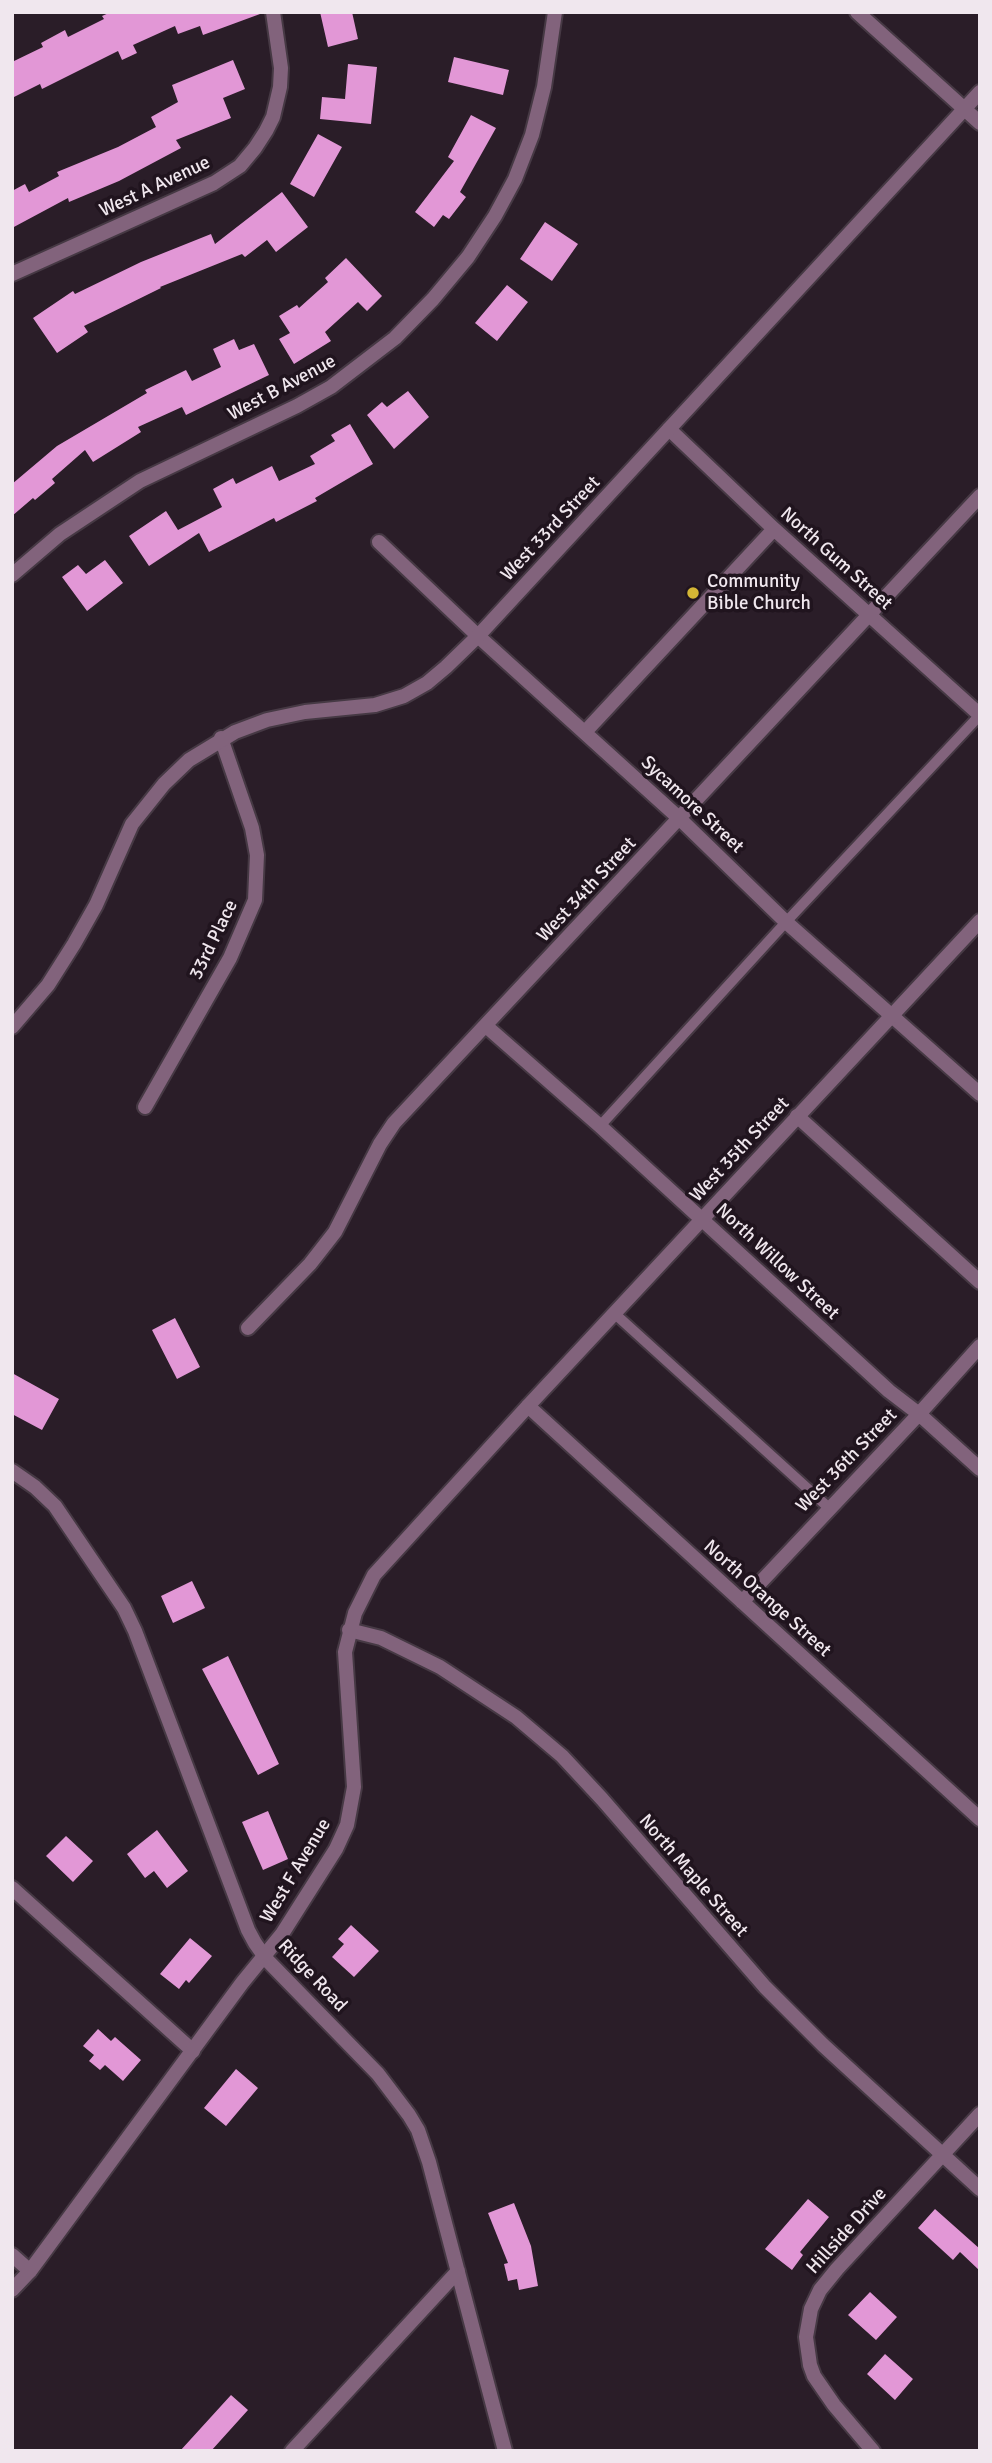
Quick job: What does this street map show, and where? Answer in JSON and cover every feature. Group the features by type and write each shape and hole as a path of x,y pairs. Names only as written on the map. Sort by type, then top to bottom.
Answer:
{"street":[{"name":"West A Avenue","path":"12,274 214,183 240,166 266,131 273,117 280,87 281,68 272,12"},
{"name":"West B Avenue","path":"12,575 60,534 139,481 297,406 331,387 395,338 433,299 468,257 515,179 541,99 555,12"},
{"path":"857,12 980,123"},
{"name":"West 33rd Street","path":"12,1027 47,985 75,944 132,824 149,800 189,760 221,738 267,720 305,712 375,705 404,696 446,667 478,636 980,92"},
{"name":"North Gum Street","path":"668,429 980,715"},
{"name":"West 34th Street","path":"248,1328 310,1264 335,1231 380,1144 394,1123 980,496"},
{"path":"585,732 774,529"},
{"name":"Sycamore Street","path":"379,542 478,636 680,819 786,922 980,1094"},
{"name":"33rd Place","path":"145,1107 230,958 255,900 258,877 252,828 221,738"},
{"name":"West 35th Street","path":"528,1406 980,921"},
{"name":"North Willow Street","path":"486,1026 600,1126 889,1391 980,1469"},
{"path":"797,1116 980,1282"},
{"name":"West 36th Street","path":"742,1602 980,1346"},
{"name":"North Orange Street","path":"528,1406 980,1819"},
{"name":"West F Avenue","path":"12,2290 30,2271 307,1898 336,1849 347,1825 354,1787 345,1652 349,1630 360,1599 374,1575 528,1406"},
{"name":"Ridge Road","path":"12,1471 35,1487 55,1506 124,1608 248,1930 267,1960 378,2074 410,2115 429,2162 505,2451"},
{"name":"North Maple Street","path":"349,1630 381,1638 440,1667 516,1717 562,1756 765,1987 822,2045 980,2189"},
{"path":"12,1888 192,2051"},
{"name":"Hillside Drive","path":"873,2451 834,2405 814,2376 806,2337 811,2309 820,2290 837,2269 980,2114"},
{"path":"12,2255 30,2271"},
{"path":"292,2451 457,2271"}],"lane":[{"path":"600,1126 980,715"},
{"path":"614,1313 829,1508"}],"building":[{"path":"111,12 260,14 203,35 200,26 178,34 175,26 133,45 137,53 122,60 118,51 42,89 40,84 12,98 12,62 43,47 41,43 65,30 68,37 104,19 102,16"},
{"path":"320,12 352,12 358,39 328,47"},
{"path":"454,57 509,70 503,95 448,82"},
{"path":"233,60 245,89 223,98 231,118 176,140 181,148 119,181 69,202 68,198 12,228 12,191 25,184 29,192 59,176 57,172 118,147 156,127 151,117 178,102 172,85"},
{"path":"348,64 377,67 371,124 320,119 322,97 345,99"},
{"path":"471,115 496,128 460,192 466,197 449,219 443,215 434,227 415,212 454,161 448,157"},
{"path":"318,134 342,147 314,197 290,184"},
{"path":"282,192 308,227 276,252 267,240 245,257 242,254 160,287 84,326 88,332 57,353 33,318 73,291 75,294 141,262 211,234 215,244"},
{"path":"545,222 578,244 552,281 520,259"},
{"path":"346,258 382,296 367,311 358,302 325,332 331,341 294,364 279,339 290,333 279,316 297,305 299,308 328,282 325,278"},
{"path":"507,285 528,302 497,341 475,323"},
{"path":"234,339 239,350 254,344 269,375 186,415 182,407 138,427 141,432 93,462 85,450 52,479 55,483 12,516 12,484 57,446 147,393 145,390 186,370 192,381 221,367 213,349"},
{"path":"408,391 429,417 394,449 367,415 382,402 387,407"},
{"path":"350,424 373,464 315,498 317,501 276,522 274,518 209,552 199,533 149,566 129,536 166,511 178,530 222,507 213,489 233,478 236,484 272,466 279,481 315,464 310,456 335,441 331,435"},
{"path":"105,560 123,583 87,611 62,577 78,565 86,574"},
{"path":"175,1318 200,1367 177,1379 152,1330"},
{"path":"12,1373 59,1399 42,1430 12,1414"},
{"path":"192,1581 205,1608 173,1623 161,1596"},
{"path":"228,1656 279,1764 258,1775 202,1669"},
{"path":"268,1811 288,1859 263,1870 242,1822"},
{"path":"157,1830 188,1871 167,1888 154,1871 145,1878 127,1854"},
{"path":"66,1836 93,1861 73,1882 46,1856"},
{"path":"351,1925 379,1951 354,1977 332,1957 344,1944 338,1939"},
{"path":"190,1938 212,1956 189,1983 186,1980 179,1989 160,1974"},
{"path":"98,2029 111,2041 115,2037 141,2060 123,2081 105,2065 100,2070 89,2061 94,2055 83,2046"},
{"path":"236,2069 258,2088 226,2126 204,2108"},
{"path":"808,2199 829,2217 800,2252 803,2255 792,2270 765,2249"},
{"path":"514,2203 531,2246 538,2286 519,2290 517,2279 508,2281 504,2264 508,2263 488,2213"},
{"path":"935,2209 980,2249 980,2271 960,2252 953,2260 918,2228"},
{"path":"870,2292 897,2317 876,2340 848,2315"},
{"path":"885,2354 913,2379 895,2400 867,2374"},
{"path":"231,2395 248,2410 211,2451 180,2451"}],"place":[{"name":"Community Bible Church","path":"693,593"}]}
